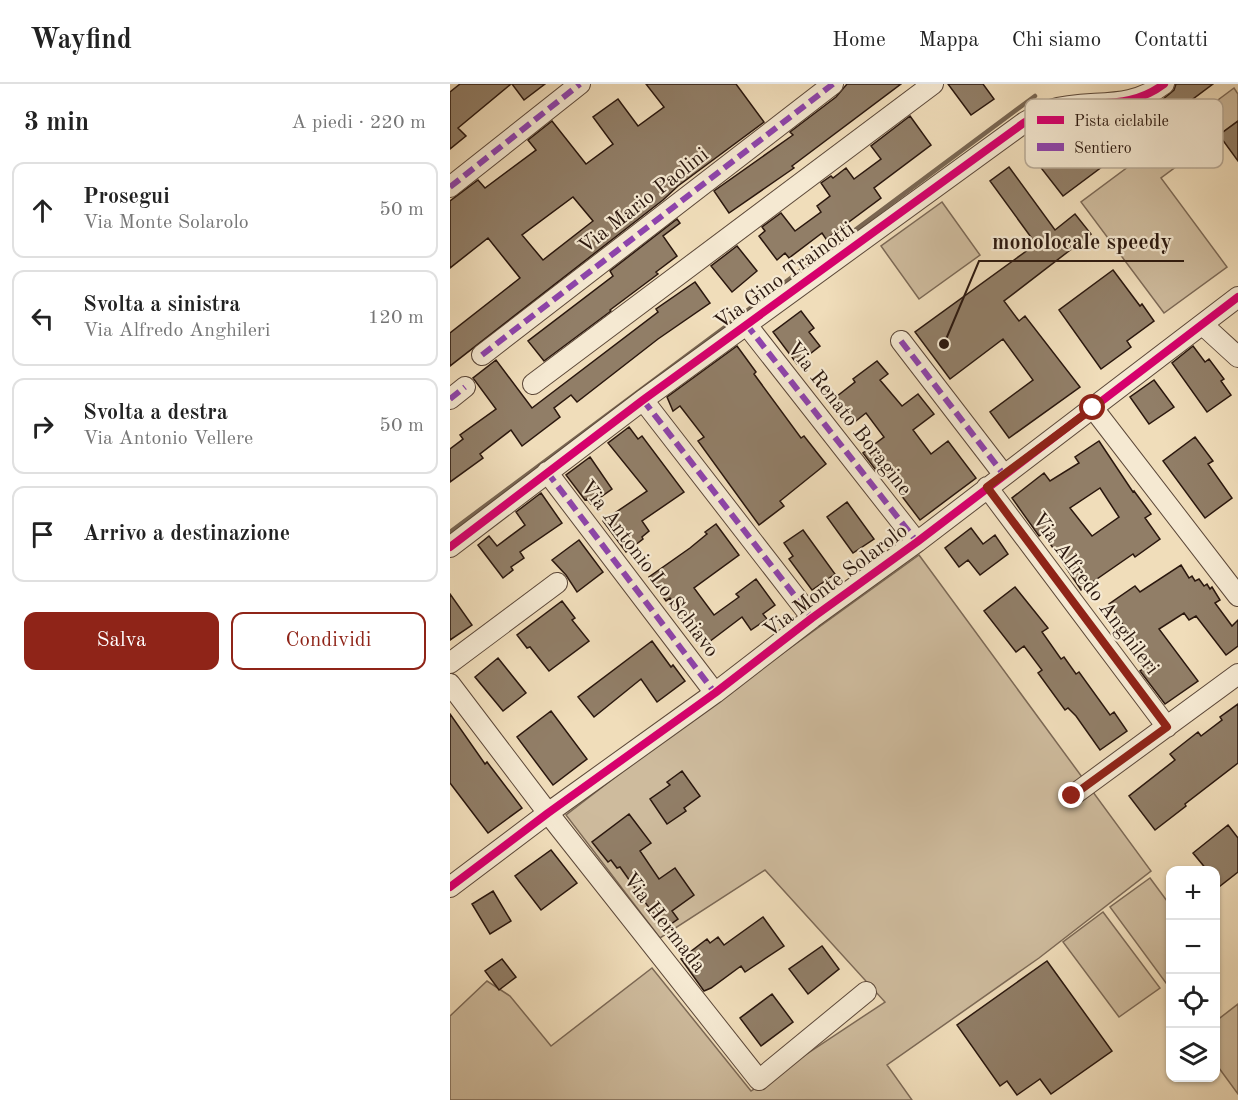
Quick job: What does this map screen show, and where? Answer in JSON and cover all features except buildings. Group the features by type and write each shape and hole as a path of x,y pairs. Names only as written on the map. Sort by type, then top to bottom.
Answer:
{"street":[{"path":"450,187 580,84"},
{"name":"Via Mario Paolini","path":"482,355 833,84"},
{"path":"533,384 933,84"},
{"name":"Via Gino Trainotti","path":"1139,99 1164,84"},
{"name":"Via Gino Trainotti","path":"450,547 643,400 1025,122"},
{"name":"Via Monte Solarolo","path":"450,887 548,813 715,693 1238,297"},
{"name":"Via Renato Boragine","path":"746,324 916,542"},
{"path":"1203,325 1238,357"},
{"path":"901,340 1004,475"},
{"path":"643,400 812,618"},
{"path":"1093,408 1238,596"},
{"name":"Via Antonio Lo Schiavo","path":"547,472 715,693"},
{"name":"Via Alfredo Anghileri","path":"987,487 1167,727"},
{"path":"450,663 557,583"},
{"path":"1072,796 1238,674"},
{"name":"Via Hermada","path":"450,684 548,813 759,1080 866,992"}],"shaded area":[{"path":"1234,88 1238,94 1238,121 1223,132 1223,99 1219,99"},
{"path":"1127,168 1175,168 1161,178 1227,267 1164,313 1081,202"},
{"path":"942,202 980,255 919,299 881,246"},
{"path":"919,555 1151,871 1039,958 887,1065 912,1100 450,1100 450,1016 487,981 510,996 551,1046 652,968 751,1091 885,1002 765,870 660,938 566,815 683,725"},
{"path":"1150,878 1166,900 1166,983 1110,907"},
{"path":"1103,912 1160,988 1119,1017 1063,942"},
{"path":"1238,1004 1238,1094 1220,1069 1220,1018"}],"waterway":[{"path":"1031,99 1035,96"},
{"path":"450,532 1025,103"}],"marked path":[{"path":"450,187 580,84"},
{"path":"482,355 833,84"},
{"path":"746,324 917,542"},
{"path":"901,341 1004,475"},
{"path":"450,399 465,387"},
{"path":"643,400 812,618"},
{"path":"547,472 715,693"}],"cycle path":[{"path":"1131,99 1150,93 1164,84"},
{"path":"450,547 643,400 1025,122"},
{"path":"450,887 917,542 1238,297"}],"place":[{"name":"monolocale speedy","path":"944,344"}],"route":[{"path":"1072,796 1167,727 987,487 1093,408"}]}
